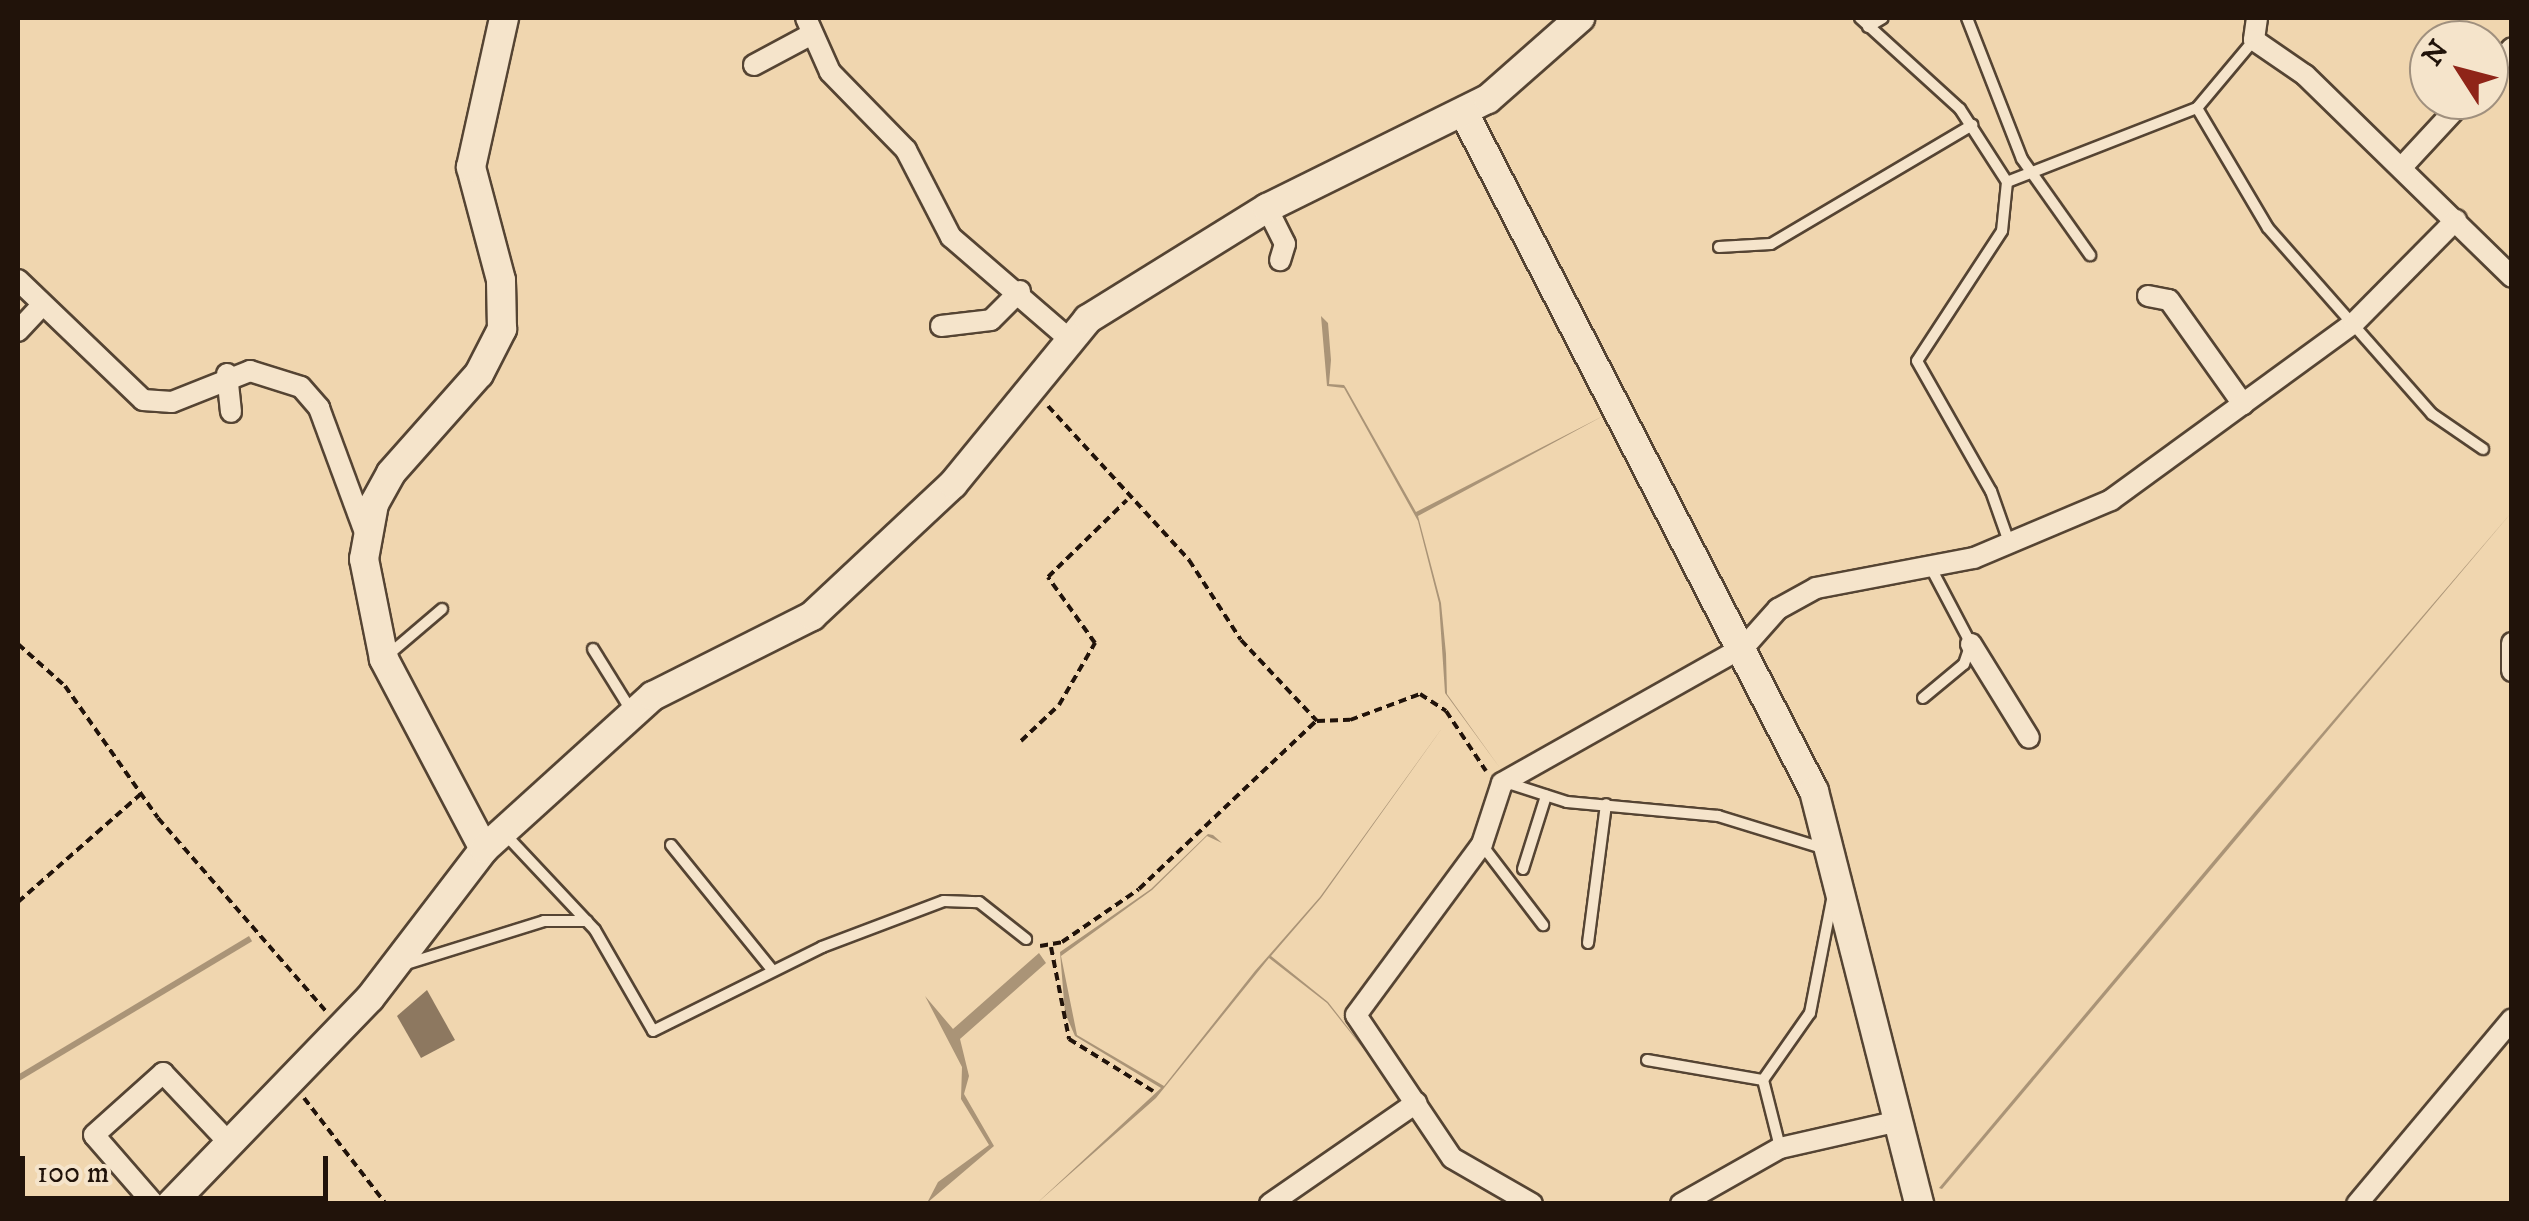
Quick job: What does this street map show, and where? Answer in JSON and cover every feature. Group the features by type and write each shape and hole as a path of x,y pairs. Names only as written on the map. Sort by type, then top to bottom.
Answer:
{"street":[{"path":"493,840 384,659 363,587 366,535 391,473 479,374 502,329 501,280 471,167 504,18"},
{"path":"183,1200 231,1144 342,1030 493,840 632,712 812,616 953,484 1067,337 1267,208 1464,114 1580,18"},
{"path":"2257,18 2254,40 2305,75 2512,277"},
{"path":"754,65 809,26 854,103 906,150 951,237 1020,292 1067,337"},
{"path":"1464,114 1745,646 1838,866 1919,1204"},
{"path":"2402,168 2446,120"},
{"path":"1267,208 1285,244 1280,260"},
{"path":"1532,1204 1457,1162 1356,1014 1482,844 1502,783 1745,646 1778,609 1816,588 1932,570 2010,544 2111,500 2354,323 2456,220"},
{"path":"18,280 142,400 172,402 227,374 270,374 313,398 366,535"},
{"path":"941,326 991,320 1020,292"},
{"path":"2148,296 2169,300 2243,404"},
{"path":"18,331 42,305"},
{"path":"227,374 230,412"},
{"path":"2512,643 2512,671"},
{"path":"1971,644 2029,738"},
{"path":"2357,1204 2512,1019"},
{"path":"154,1204 94,1135 163,1073 231,1144"},
{"path":"1270,1204 1416,1103"},
{"path":"1681,1204 1780,1148 1899,1121"}],"lane":[{"path":"1864,22 1883,18"},
{"path":"1967,18 2032,171 2090,255"},
{"path":"1864,22 1972,125 2007,182 2002,231 1917,361 1991,491 2010,544"},
{"path":"2007,182 2196,108 2254,40"},
{"path":"2196,108 2268,228 2432,414 2482,449"},
{"path":"1719,247 1771,244 1972,125"},
{"path":"1923,698 1964,664 1971,644 1932,570"},
{"path":"384,659 442,608"},
{"path":"594,649 632,712"},
{"path":"1502,783 1546,796 1718,816 1838,866 1819,934 1810,1014 1763,1080 1780,1148"},
{"path":"1523,869 1546,796"},
{"path":"1588,942 1606,804"},
{"path":"493,840 588,922 652,1031 773,971 960,898 1026,939"},
{"path":"671,844 773,971"},
{"path":"1482,844 1543,925"},
{"path":"392,967 544,921 588,922"},
{"path":"1648,1060 1763,1080"}],"path":[{"path":"1026,392 1067,418 1128,500 1198,570 1247,648 1316,722"},
{"path":"1021,740 1058,706 1094,642 1048,577 1128,500"},
{"path":"18,644 65,686 244,925 342,1030"},
{"path":"1050,947 1155,876 1316,722 1350,720 1420,694 1446,711 1502,783"},
{"path":"18,902 142,793"},
{"path":"1026,939 1050,947"},
{"path":"1050,947 1068,1039 1152,1090"},
{"path":"291,1082 386,1204"}],"shaded area":[{"path":"1321,316 1328,323 1329,384 1344,385 1416,512 1605,415 1418,516 1441,603 1447,694 1500,768 1445,693 1439,603 1418,521 1344,388 1327,386"},
{"path":"2511,513 1942,1189 1939,1188 2253,814"},
{"path":"1445,724 1321,898 1271,956 1328,1002 1405,1101 1327,1003 1269,958 1156,1098 1036,1204 1161,1088 1075,1036 1065,1013 1060,952 1151,889 1208,834 1222,843 1207,836 1152,890 1061,956 1077,1035 1164,1086 1255,971 1320,897"},
{"path":"249,936 252,941 18,1082 18,1075"},
{"path":"1039,953 1046,963 960,1039 969,1076 964,1094 994,1146 927,1203 938,1182 989,1145 961,1099 962,1067 925,996 953,1029"}],"building":[{"path":"427,990 455,1040 421,1058 397,1016"}]}
